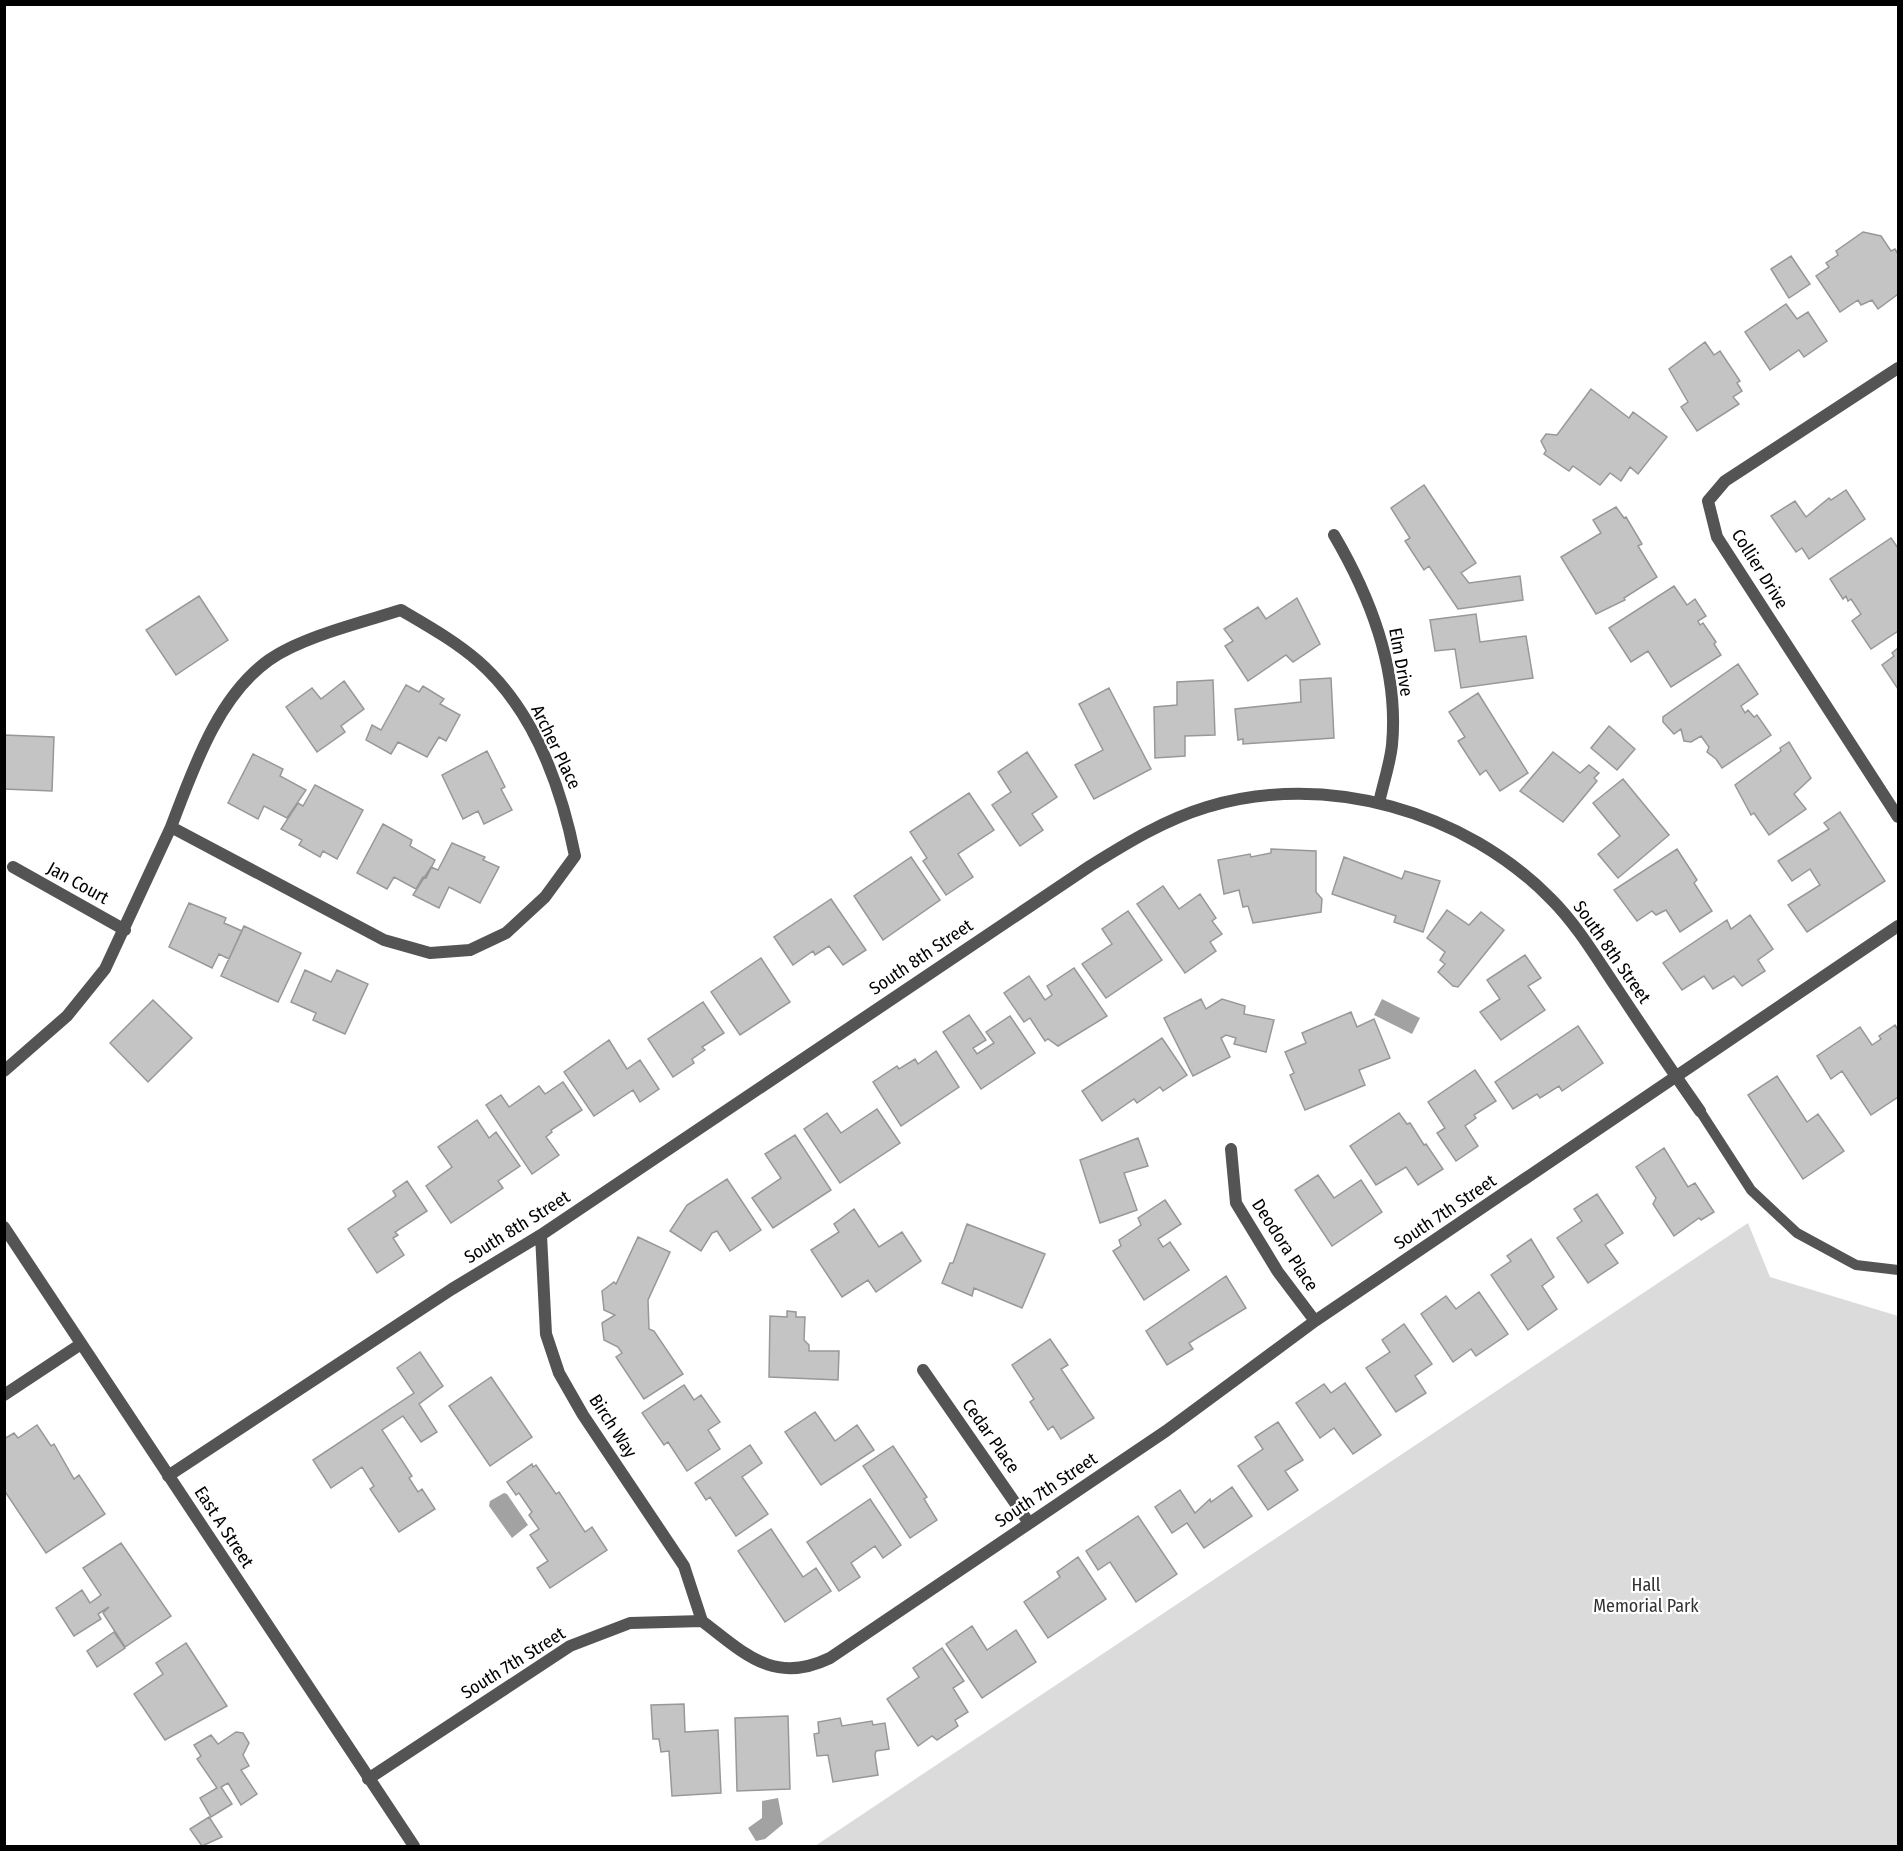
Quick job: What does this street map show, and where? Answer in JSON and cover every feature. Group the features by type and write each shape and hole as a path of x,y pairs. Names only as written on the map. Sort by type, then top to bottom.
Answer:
{"street":[{"name":"Collier Drive","path":"1899,368 1725,481 1708,501 1717,537 1899,817"},
{"name":"Elm Drive","path":"1334,536 1355,572 1372,611 1385,656 1391,697 1392,744 1379,803"},
{"name":"Archer Place","path":"4,1071 67,1016 105,969 125,930 215,728 239,686 270,659 305,642 401,610 454,642 480,662 510,695 554,776 566,809 574,856 545,897 506,933 470,950 430,953 384,940 171,827"},
{"name":"South 8th Street","path":"168,1476 452,1289 541,1235 1133,839 1174,819 1238,800 1295,795 1344,797 1379,803 1454,829 1486,847 1551,898 1580,932 1700,1111"},
{"name":"Jan Court","path":"13,867 125,930"},
{"name":"South 7th Street","path":"368,1779 570,1646 630,1623 702,1621 746,1655 770,1667 789,1670 810,1668 830,1658 1166,1431 1315,1321 1899,926"},
{"name":"Deodora Place","path":"1231,1149 1236,1203 1278,1272 1315,1321"},
{"name":"East A Street","path":"4,1227 414,1846"},
{"name":"Birch Way","path":"541,1235 546,1334 560,1373 583,1415 684,1566 702,1621"},
{"path":"4,1395 81,1344"},
{"name":"Cedar Place","path":"923,1370 1029,1523"}],"lane":[{"path":"1700,1111 1751,1190 1797,1233 1856,1265 1899,1270"}],"green space":[{"name":"Hall Memorial Park","path":"1748,1223 1770,1277 1898,1316 1898,1846 815,1846"}],"shaded area":[{"path":"1382,999 1420,1018 1412,1034 1374,1015"},
{"path":"504,1493 528,1525 512,1538 489,1506 490,1501"},
{"path":"778,1798 783,1824 765,1839 756,1841 748,1828 762,1818 762,1801"}],"building":[{"path":"1863,232 1881,236 1891,251 1895,249 1898,254 1898,294 1878,309 1872,300 1861,305 1858,300 1840,312 1816,276 1829,267 1826,263 1838,255 1836,251"},
{"path":"1791,256 1810,284 1789,298 1771,269"},
{"path":"1786,304 1797,319 1808,312 1827,341 1804,357 1799,350 1770,370 1745,332"},
{"path":"1705,342 1714,355 1720,351 1740,381 1737,383 1742,391 1733,397 1739,404 1697,431 1681,407 1688,402 1669,369"},
{"path":"1591,389 1629,418 1633,412 1667,437 1638,474 1630,467 1621,481 1610,473 1600,485 1573,466 1569,471 1544,454 1546,451 1541,441 1546,434 1557,435"},
{"path":"1424,485 1476,563 1461,573 1469,583 1520,576 1523,600 1458,609 1429,566 1424,570 1405,541 1410,538 1391,508"},
{"path":"1846,490 1865,519 1809,559 1802,548 1796,552 1771,516 1795,501 1806,517 1829,498 1831,500"},
{"path":"1616,507 1624,518 1626,517 1642,544 1638,546 1657,577 1624,598 1625,600 1596,614 1561,557 1601,533 1593,520"},
{"path":"1891,538 1898,548 1898,631 1871,649 1852,621 1861,614 1851,599 1848,601 1846,596 1843,599 1830,579"},
{"path":"1674,586 1687,605 1695,599 1706,616 1698,621 1700,625 1703,623 1716,642 1714,644 1721,655 1671,687 1648,651 1631,662 1609,628"},
{"path":"199,596 228,640 176,675 146,630"},
{"path":"1297,598 1320,644 1293,662 1286,655 1248,681 1225,646 1233,641 1224,629 1258,607 1266,619"},
{"path":"1476,614 1480,642 1526,636 1533,678 1461,688 1455,649 1435,651 1430,620"},
{"path":"1898,648 1898,689 1882,665 1894,656 1892,653"},
{"path":"1738,664 1758,694 1741,706 1745,713 1748,710 1754,717 1757,715 1771,735 1722,768 1707,752 1709,747 1701,736 1691,742 1684,741 1681,729 1674,734 1663,722 1663,717"},
{"path":"1331,678 1334,738 1243,744 1243,739 1238,740 1235,709 1301,702 1300,680"},
{"path":"1213,680 1215,735 1185,736 1185,756 1155,758 1154,707 1177,705 1177,682"},
{"path":"344,681 364,709 341,726 345,732 317,752 286,707 312,688 321,699"},
{"path":"406,685 419,692 423,686 444,699 440,704 460,715 446,741 439,737 427,757 398,742 391,754 366,740 372,725 381,730"},
{"path":"1109,688 1151,769 1094,799 1075,765 1103,750 1079,704"},
{"path":"1478,693 1528,773 1500,791 1486,770 1480,775 1458,741 1465,737 1449,712"},
{"path":"1609,726 1635,749 1617,770 1591,748"},
{"path":"4,735 54,737 52,791 4,789"},
{"path":"1789,742 1811,778 1794,794 1806,809 1769,835 1754,813 1751,815 1735,785 1781,751 1780,748"},
{"path":"487,751 505,787 501,789 512,810 484,824 478,811 463,819 442,775"},
{"path":"1027,752 1057,797 1032,814 1043,830 1020,846 992,805 1011,792 998,772"},
{"path":"1553,752 1580,773 1589,765 1599,773 1594,778 1597,781 1563,822 1520,791"},
{"path":"253,754 283,769 280,776 306,790 287,818 264,806 258,819 228,803"},
{"path":"1623,779 1669,835 1618,878 1598,854 1620,836 1593,803"},
{"path":"315,785 363,810 337,859 323,851 320,857 299,845 302,840 281,829 298,803 303,806"},
{"path":"969,793 994,830 958,854 973,877 946,895 923,861 927,858 910,832"},
{"path":"1840,812 1885,881 1807,932 1788,905 1820,885 1810,869 1792,881 1778,861 1829,829 1824,823"},
{"path":"383,824 412,840 410,846 435,860 426,878 423,877 416,889 394,877 387,889 357,873"},
{"path":"452,843 485,857 483,860 499,867 480,903 449,887 439,908 413,895 431,867 438,870"},
{"path":"1271,849 1316,851 1316,892 1322,899 1321,912 1253,923 1248,906 1243,907 1239,890 1224,894 1218,860 1271,853"},
{"path":"1677,849 1697,880 1694,883 1712,911 1680,932 1666,910 1656,915 1652,911 1637,921 1614,890"},
{"path":"911,857 940,900 883,940 854,896"},
{"path":"1344,857 1402,879 1405,871 1440,881 1423,932 1394,922 1396,916 1332,894"},
{"path":"1163,886 1179,909 1200,894 1216,918 1212,921 1222,934 1210,942 1216,951 1185,973 1137,904"},
{"path":"831,899 866,950 843,965 829,946 815,955 813,951 793,965 774,937"},
{"path":"189,903 226,918 224,923 242,931 229,959 219,954 212,968 169,947"},
{"path":"1447,910 1469,925 1481,912 1504,930 1458,987 1453,986 1438,972 1445,964 1440,960 1445,952 1427,938"},
{"path":"1128,911 1162,960 1106,998 1082,964 1112,944 1102,929"},
{"path":"1750,915 1773,949 1758,960 1765,971 1742,986 1734,976 1713,989 1704,976 1682,990 1663,963 1727,920 1731,929"},
{"path":"244,926 301,953 278,1002 221,976"},
{"path":"1525,955 1541,978 1528,986 1545,1010 1501,1040 1480,1012 1500,999 1487,980"},
{"path":"761,958 790,1002 740,1035 711,992"},
{"path":"1074,968 1107,1016 1058,1046 1048,1039 1045,1041 1030,1018 1024,1022 1004,993 1029,976 1045,1000 1052,995 1047,986"},
{"path":"305,970 331,982 337,970 368,984 345,1034 313,1020 316,1013 291,1002"},
{"path":"1201,999 1206,1009 1222,999 1245,1006 1244,1014 1274,1020 1266,1052 1234,1044 1236,1038 1226,1035 1221,1038 1230,1057 1193,1076 1164,1018"},
{"path":"153,1000 192,1038 148,1082 110,1043"},
{"path":"703,1002 724,1033 702,1047 705,1050 692,1059 694,1063 673,1077 648,1039"},
{"path":"1351,1012 1357,1027 1374,1019 1390,1058 1359,1070 1365,1085 1305,1110 1290,1075 1294,1073 1285,1052 1306,1043 1302,1033"},
{"path":"969,1015 986,1040 973,1048 977,1054 994,1043 986,1032 1010,1016 1035,1053 981,1089 943,1032"},
{"path":"1895,1025 1898,1030 1898,1097 1871,1115 1842,1071 1831,1079 1817,1056 1860,1027 1872,1045 1881,1039 1879,1036"},
{"path":"1578,1026 1603,1063 1562,1091 1559,1086 1540,1098 1537,1094 1513,1109 1495,1082"},
{"path":"1162,1038 1187,1075 1163,1091 1160,1087 1137,1103 1134,1099 1102,1121 1082,1091"},
{"path":"609,1040 627,1069 640,1060 659,1089 640,1102 633,1090 594,1116 564,1072"},
{"path":"936,1051 959,1087 901,1126 873,1082 897,1066 899,1069 915,1059 918,1064"},
{"path":"1475,1070 1496,1101 1474,1115 1476,1118 1465,1126 1478,1146 1456,1161 1437,1133 1445,1128 1428,1102"},
{"path":"1777,1076 1807,1122 1818,1114 1844,1151 1803,1179 1748,1095"},
{"path":"563,1082 582,1110 551,1130 552,1132 546,1137 559,1155 532,1174 486,1105 501,1095 509,1107 539,1086 545,1094"},
{"path":"877,1109 900,1143 840,1183 804,1129 827,1113 841,1133"},
{"path":"1399,1113 1407,1124 1410,1123 1443,1169 1418,1185 1406,1167 1376,1185 1350,1146"},
{"path":"477,1120 489,1138 496,1132 520,1166 498,1181 503,1188 451,1223 426,1186 452,1167 438,1147"},
{"path":"795,1135 831,1190 773,1228 752,1198 781,1178 765,1154"},
{"path":"1138,1138 1148,1166 1124,1173 1137,1210 1100,1223 1080,1160"},
{"path":"1664,1148 1688,1187 1695,1183 1714,1212 1701,1220 1699,1218 1674,1236 1653,1204 1656,1198 1636,1167"},
{"path":"1318,1175 1334,1198 1361,1180 1382,1212 1332,1246 1295,1190"},
{"path":"727,1179 761,1230 730,1251 717,1231 712,1233 701,1251 670,1231 687,1205"},
{"path":"407,1181 427,1211 395,1232 398,1235 393,1238 404,1255 377,1273 348,1229 396,1196 393,1191"},
{"path":"1597,1194 1623,1233 1605,1245 1618,1263 1588,1283 1557,1238 1582,1221 1574,1209"},
{"path":"1165,1200 1181,1224 1158,1239 1163,1247 1170,1242 1189,1270 1144,1300 1113,1251 1121,1246 1119,1240 1141,1225 1138,1218"},
{"path":"854,1209 879,1247 902,1232 921,1261 876,1292 868,1280 842,1297 811,1250 839,1232 834,1224"},
{"path":"967,1224 1045,1254 1022,1308 974,1288 972,1296 942,1283 950,1263 953,1263"},
{"path":"638,1237 670,1252 648,1300 649,1329 654,1331 683,1374 644,1399 616,1357 622,1353 618,1347 604,1340 602,1323 615,1315 604,1310 602,1291 614,1282 616,1284"},
{"path":"1531,1239 1554,1277 1542,1286 1557,1309 1528,1330 1491,1275 1511,1261 1507,1256"},
{"path":"1226,1276 1246,1308 1189,1343 1193,1349 1167,1365 1146,1331"},
{"path":"1479,1292 1508,1334 1476,1356 1471,1349 1453,1362 1421,1314 1446,1296 1456,1309"},
{"path":"787,1311 796,1312 796,1317 805,1317 804,1340 809,1345 809,1351 839,1351 838,1380 769,1377 770,1316 787,1317"},
{"path":"1404,1324 1432,1364 1415,1376 1426,1393 1396,1412 1366,1368 1390,1352 1382,1340"},
{"path":"1050,1339 1068,1365 1061,1369 1094,1418 1061,1439 1053,1426 1048,1430 1030,1402 1034,1399 1012,1365"},
{"path":"420,1352 443,1386 419,1404 437,1432 421,1442 403,1416 382,1430 412,1476 409,1478 418,1492 422,1489 435,1509 399,1532 370,1489 374,1486 362,1467 331,1488 313,1460 414,1393 397,1368"},
{"path":"491,1377 532,1437 490,1466 449,1406"},
{"path":"1345,1383 1381,1435 1353,1454 1334,1428 1320,1438 1296,1403 1324,1384 1331,1393"},
{"path":"684,1385 694,1400 701,1395 720,1422 708,1430 720,1449 687,1471 668,1442 664,1445 642,1413"},
{"path":"815,1412 835,1441 857,1425 874,1450 821,1485 785,1432"},
{"path":"1278,1422 1303,1460 1285,1471 1298,1490 1268,1510 1238,1466 1263,1449 1255,1437"},
{"path":"37,1425 51,1446 54,1444 74,1479 79,1475 105,1514 46,1553 4,1490 4,1439 14,1433 18,1438"},
{"path":"750,1445 762,1463 742,1477 768,1514 736,1536 710,1497 706,1500 695,1483"},
{"path":"893,1446 927,1497 924,1499 937,1520 910,1538 863,1466"},
{"path":"532,1464 533,1467 536,1465 556,1494 559,1492 585,1532 592,1527 607,1550 550,1588 537,1568 548,1561 530,1535 539,1529 529,1515 532,1512 519,1493 516,1495 507,1482"},
{"path":"1232,1487 1252,1516 1204,1548 1187,1523 1172,1533 1155,1507 1180,1490 1195,1513 1210,1499 1211,1502"},
{"path":"870,1499 901,1545 883,1558 875,1546 851,1563 860,1577 839,1591 807,1542"},
{"path":"1138,1516 1177,1574 1136,1602 1110,1562 1098,1570 1086,1551"},
{"path":"771,1529 803,1577 816,1568 831,1591 785,1622 738,1551"},
{"path":"121,1543 171,1616 125,1647 103,1613 109,1607 98,1614 101,1619 74,1636 56,1608 82,1590 90,1603 101,1595 83,1568"},
{"path":"1078,1557 1106,1599 1048,1638 1024,1602 1060,1577 1057,1572"},
{"path":"972,1626 987,1650 1016,1630 1036,1662 982,1698 946,1644"},
{"path":"114,1632 125,1648 97,1667 87,1651"},
{"path":"186,1643 227,1706 165,1740 134,1694 163,1674 156,1663"},
{"path":"942,1648 964,1681 953,1688 968,1712 955,1720 958,1726 937,1740 932,1736 918,1746 887,1699 919,1677 913,1668"},
{"path":"684,1704 685,1732 718,1730 721,1793 672,1796 669,1751 661,1752 659,1739 653,1739 651,1705"},
{"path":"788,1716 790,1789 737,1791 735,1718"},
{"path":"840,1718 842,1726 872,1721 873,1725 885,1723 889,1749 876,1751 878,1775 833,1782 828,1755 817,1756 814,1734 819,1733 818,1722"},
{"path":"236,1732 243,1733 249,1743 243,1755 249,1766 241,1770 257,1794 241,1805 228,1783 221,1787 232,1804 211,1817 200,1798 217,1788 197,1759 201,1756 194,1745 211,1735 218,1744"},
{"path":"209,1817 222,1837 202,1846 190,1829"}]}
